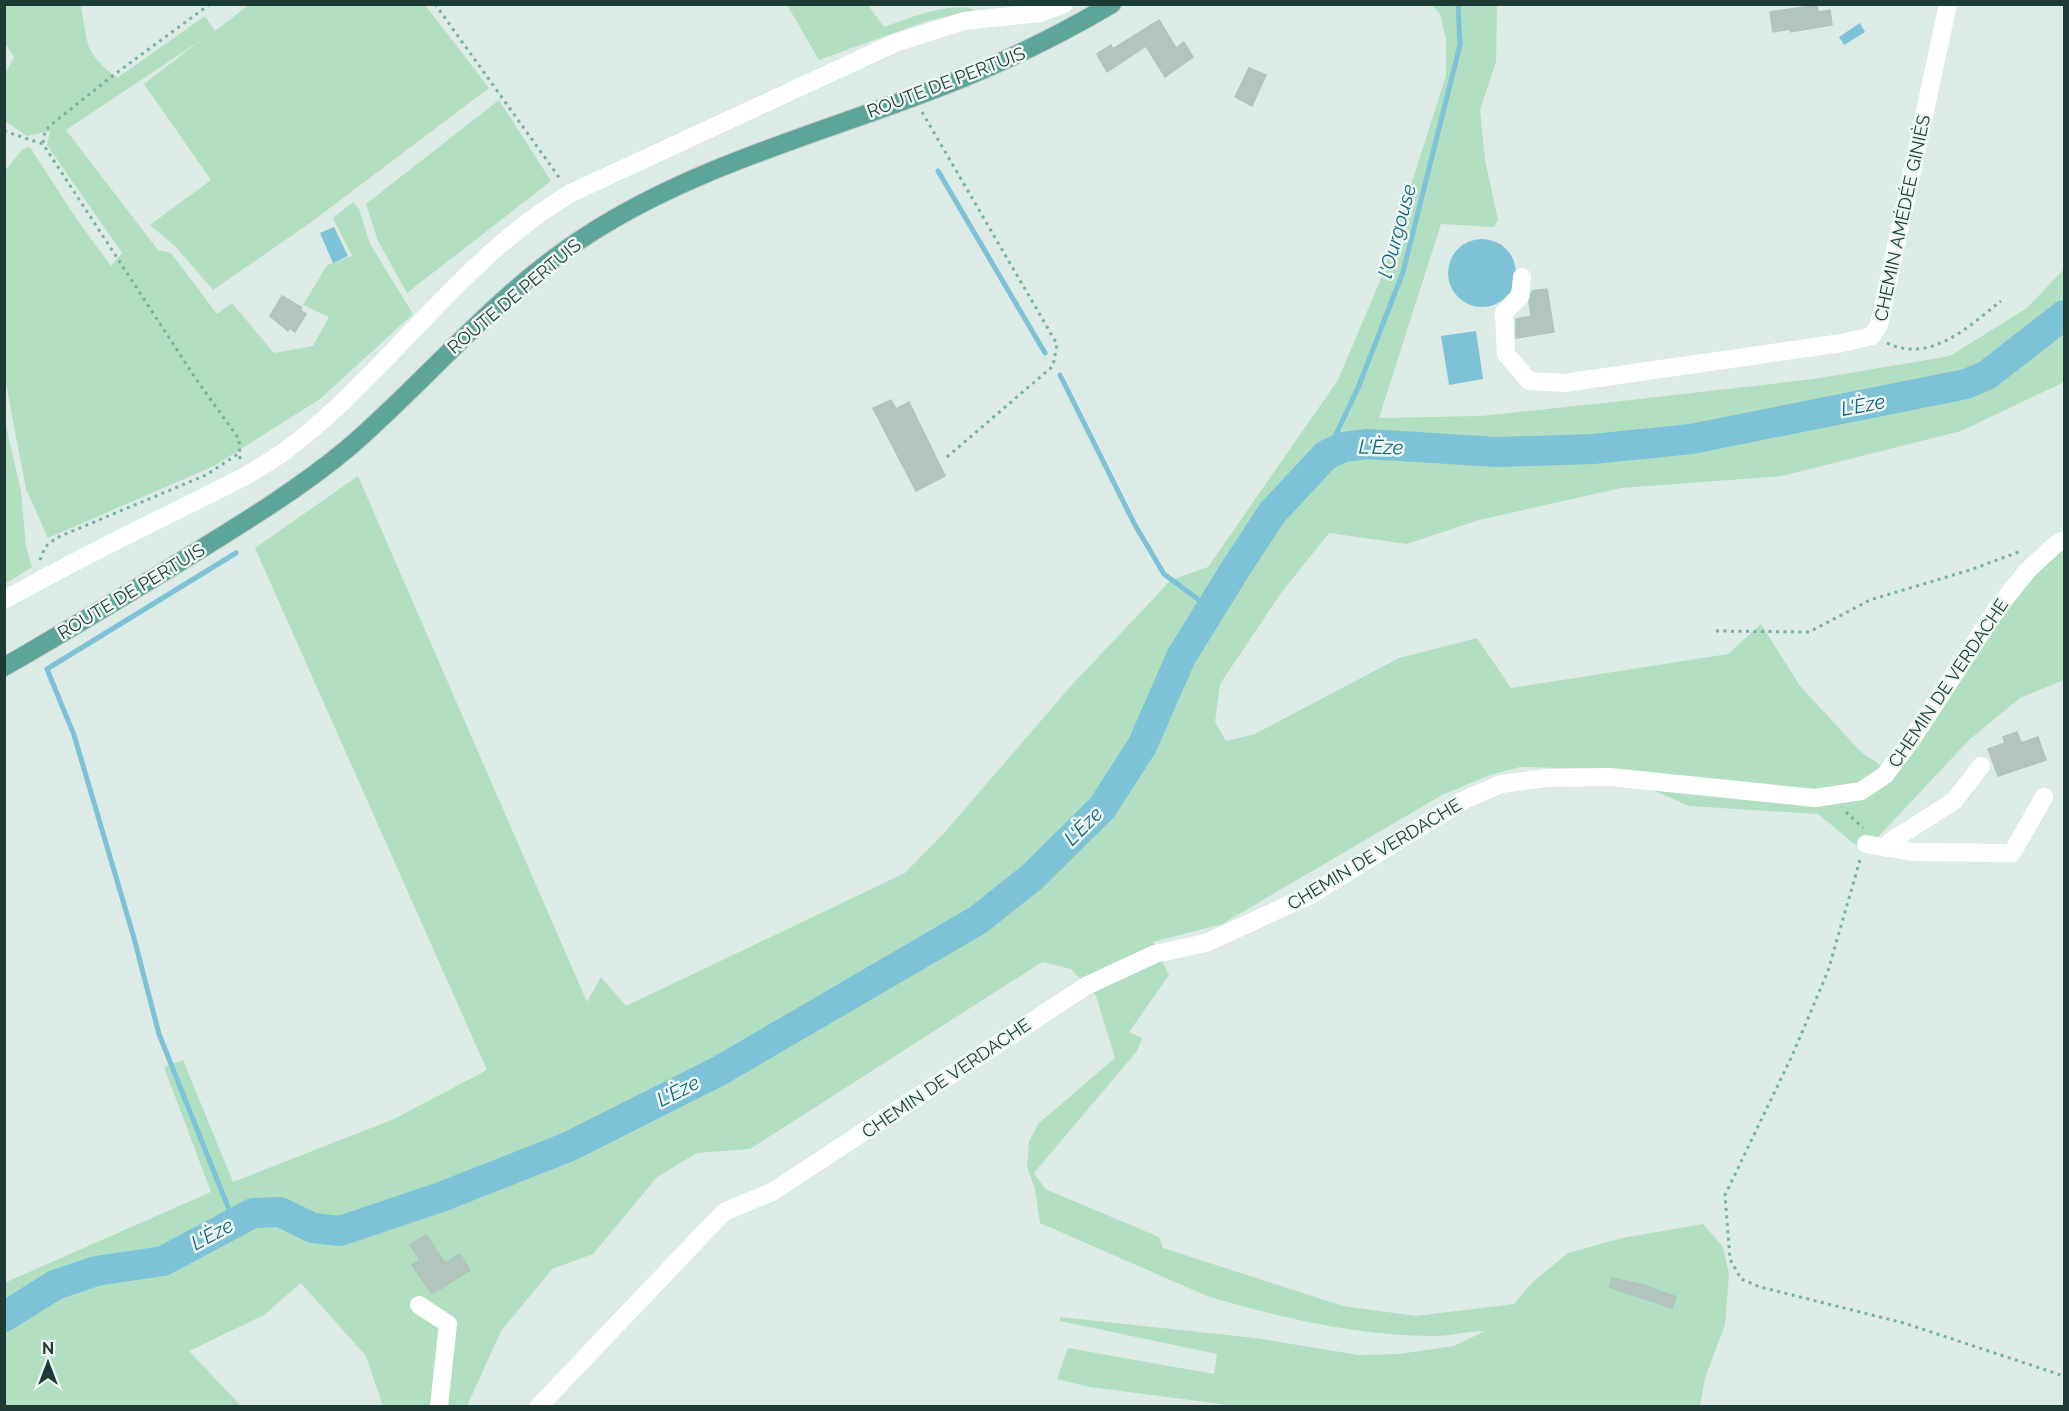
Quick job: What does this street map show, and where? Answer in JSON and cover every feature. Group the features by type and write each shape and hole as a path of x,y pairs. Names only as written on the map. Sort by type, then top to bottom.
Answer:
{"main road":[{"name":"ROUTE DE PERTUIS","path":"4,668 296,489 354,442 503,300 584,237 639,205 740,159 914,97 1043,44 1112,4"}],"street":[{"path":"4,600 246,476 306,434 487,255 535,217 571,193 895,43 964,21 1040,13 1064,4"},
{"name":"CHEMIN AMÉDÉE GINIÈS","path":"1522,277 1520,296 1504,313 1506,354 1528,381 1564,383 1842,343 1872,336 1879,325 1948,4"},
{"name":"CHEMIN DE VERDACHE","path":"539,1407 724,1212 772,1192 1086,986 1155,954 1206,944 1310,895 1464,800 1501,784 1547,778 1610,777 1815,798 1861,792 1885,775 1912,739 1996,610 2027,571 2055,545 2064,540"},
{"path":"1886,848 1891,841 1954,801 1981,766"},
{"path":"1866,844 1912,852 2012,853 2044,797"},
{"path":"419,1305 448,1324 439,1407"}],"path":[{"path":"210,4 52,124 43,137 43,144 196,379 240,440 238,454 246,476"},
{"path":"435,4 571,193"},
{"path":"914,97 1057,344 1057,356 1053,366 948,457"},
{"path":"4,131 43,144"},
{"path":"1872,336 1897,348 1932,348 1959,334 2001,301"},
{"path":"36,582 42,555 56,538 206,475 238,454"},
{"path":"1716,631 1809,632 1870,600 1970,570 2023,551"},
{"path":"1832,796 1863,827 1866,844 1852,878 1828,970 1792,1056 1725,1195 1730,1259 1741,1279 1760,1287 1904,1323 2064,1376"}],"green space":[{"path":"5,5 81,5 89,46 98,61 117,78 205,16 215,31 249,5 425,5 489,88 310,223 213,290 176,247 150,225 211,180 144,84 201,40 66,130 158,250 171,253 217,314 232,303 274,353 313,346 329,317 303,305 327,265 352,256 333,218 353,202 359,209 370,244 413,314 320,399 214,466 48,538 26,489 5,378 4,172 22,150 29,146 78,221 111,266 122,253 47,145 50,131 27,136 5,121 5,74 14,57 5,43"},
{"path":"787,5 868,5 884,27 917,15 943,9 955,7 975,10 927,21 819,60"},
{"path":"1432,5 1497,5 1496,62 1480,110 1485,160 1498,220 1494,227 1441,224 1379,418 1481,416 1613,402 1814,379 1950,356 2027,308 2064,269 2064,382 1961,431 1782,476 1621,488 1479,520 1407,544 1329,533 1281,593 1220,684 1215,722 1226,741 1255,734 1399,658 1477,638 1511,688 1728,654 1761,624 1800,686 1861,752 1895,775 2018,589 2064,547 2064,680 2020,698 1969,740 1879,836 1858,847 1818,814 1689,806 1605,769 1520,767 1490,775 1442,795 1222,924 1153,942 1169,975 1129,1032 1142,1038 1137,1051 1034,1173 1045,1189 1159,1237 1163,1248 1343,1306 1416,1316 1514,1304 1532,1283 1568,1253 1622,1238 1703,1224 1723,1247 1729,1275 1725,1325 1705,1378 1700,1406 1237,1406 1090,1387 1057,1379 1068,1348 1214,1374 1217,1354 1060,1321 1060,1317 1255,1338 1359,1355 1399,1354 1454,1346 1485,1331 1439,1336 1410,1335 1351,1330 1292,1319 1207,1296 1040,1223 1035,1189 1027,1167 1029,1142 1038,1124 1115,1058 1096,996 1071,969 1042,962 750,1149 697,1153 657,1177 593,1254 552,1269 501,1331 467,1406 383,1406 366,1356 301,1283 264,1315 189,1351 241,1406 5,1406 4,1283 211,1192 164,1067 183,1060 233,1182 394,1119 487,1070 255,548 358,476 587,1002 601,977 626,1006 905,873 945,832 1070,687 1171,580 1208,567 1338,380 1380,281 1446,76 1446,39 1440,14"},
{"path":"499,100 551,181 407,293 378,241 366,204"},
{"path":"5,422 21,491 26,547 32,567 5,584"}],"water":[{"path":"1860,23 1865,32 1844,45 1839,37"},
{"path":"334,227 348,256 333,263 320,233"},
{"path":"1475,239 1489,239 1501,244 1511,254 1516,273 1511,292 1501,302 1489,307 1475,307 1463,302 1453,292 1448,280 1448,266 1453,254 1463,244"},
{"path":"1476,331 1483,379 1449,385 1441,336"}],"building":[{"path":"1817,5 1818,12 1830,10 1832,25 1791,32 1790,29 1773,32 1770,12"},
{"path":"1159,20 1176,48 1184,42 1193,57 1165,77 1146,46 1107,72 1097,54 1111,45 1113,49"},
{"path":"1249,68 1266,75 1252,106 1235,97"},
{"path":"1547,289 1554,332 1516,338 1516,319 1531,316 1529,302 1532,291"},
{"path":"282,296 301,307 301,311 306,314 295,332 289,328 288,331 270,316"},
{"path":"891,400 896,409 909,402 945,476 916,491 873,408"},
{"path":"2017,732 2021,743 2038,737 2046,760 1998,776 1988,749 2005,743 2003,737"},
{"path":"426,1235 445,1263 460,1254 470,1270 432,1294 412,1265 420,1260 410,1245"},
{"path":"1612,1278 1644,1285 1676,1297 1672,1308 1609,1287"}],"waterway":[{"name":"l'Ourgouse","path":"1326,455 1358,388 1403,272 1460,45 1458,4"},
{"path":"938,171 1045,353"},
{"name":"L'Èze","path":"4,1317 55,1285 96,1271 163,1261 253,1213 280,1212 313,1228 340,1231 441,1197 568,1147 719,1071 978,920 1032,877 1102,808 1142,746 1181,657 1236,568 1272,513 1326,455 1344,447 1368,444 1497,452 1593,449 1691,439 1966,384 1987,375 2064,315"},
{"path":"1060,375 1135,525 1164,574 1211,609"},
{"path":"234,1222 159,1034 134,938 74,735 47,669 236,553"}]}
